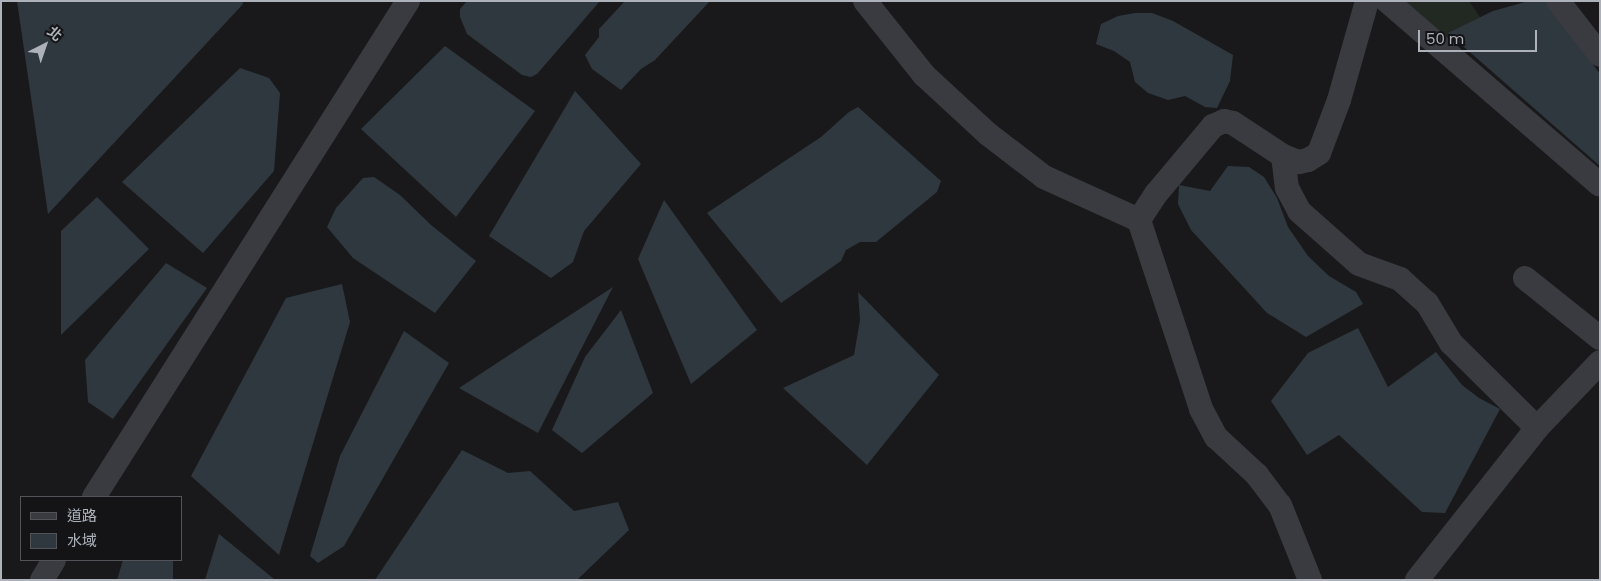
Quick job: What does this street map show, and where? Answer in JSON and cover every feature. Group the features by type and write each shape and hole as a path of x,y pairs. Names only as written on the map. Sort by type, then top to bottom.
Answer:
{"street":[{"path":"95,496 408,1"},
{"path":"864,1 924,75 988,134 1044,177 1139,220 1201,409 1216,436 1257,475 1280,505 1310,580"},
{"path":"1139,220 1156,194 1213,126 1224,121 1233,123 1283,156 1299,162 1308,160 1319,153 1339,100 1367,1"},
{"path":"1388,1 1600,185"},
{"path":"1558,1 1600,55"},
{"path":"1283,156 1287,188 1299,211 1359,264 1400,279 1427,303 1452,343 1537,428"},
{"path":"1525,278 1600,338"},
{"path":"1417,580 1537,428 1600,362"},
{"path":"42,580 53,561"}],"shaded area":[{"path":"1387,1 1469,1 1480,17 1437,44"}],"water":[{"path":"17,1 242,1 243,4 48,214"},
{"path":"467,1 600,1 537,74 531,77 522,75 467,34 460,17 460,9"},
{"path":"625,1 710,1 655,60 641,69 621,90 592,69 585,55 599,37 599,29"},
{"path":"1529,1 1546,1 1600,74 1600,166 1448,33 1493,11"},
{"path":"1152,13 1173,21 1233,55 1230,81 1217,108 1205,107 1185,96 1168,100 1148,93 1135,82 1130,62 1114,51 1096,44 1101,24 1118,16"},
{"path":"445,46 535,111 456,217 361,129"},
{"path":"240,68 269,78 280,93 274,171 203,253 122,182"},
{"path":"575,91 641,164 584,231 573,262 551,278 489,236"},
{"path":"858,107 941,181 937,192 876,242 860,242 846,250 841,261 781,303 707,213 821,137 849,112"},
{"path":"1228,166 1249,167 1264,177 1277,198 1288,227 1308,256 1329,276 1356,292 1363,304 1306,337 1267,313 1191,230 1178,204 1179,185 1210,191"},
{"path":"374,177 400,195 431,225 476,261 435,313 353,258 327,227 336,208 363,178"},
{"path":"97,197 149,249 61,335 61,231"},
{"path":"664,200 757,330 691,384 638,259"},
{"path":"166,263 207,288 113,419 88,402 85,360"},
{"path":"342,284 350,322 279,555 191,476 286,298"},
{"path":"613,287 538,433 459,388"},
{"path":"858,292 939,375 867,465 783,388 854,355 860,320"},
{"path":"621,310 653,393 582,453 552,430 585,357"},
{"path":"1358,328 1388,387 1436,352 1462,385 1479,398 1500,409 1445,513 1422,512 1339,435 1307,455 1271,401 1308,353"},
{"path":"404,331 449,363 344,546 318,563 310,556 340,456"},
{"path":"462,450 508,473 530,471 574,511 618,502 629,530 577,580 375,580"},
{"path":"219,534 274,579 274,580 205,580"},
{"path":"123,561 173,561 173,580 117,580"}]}
